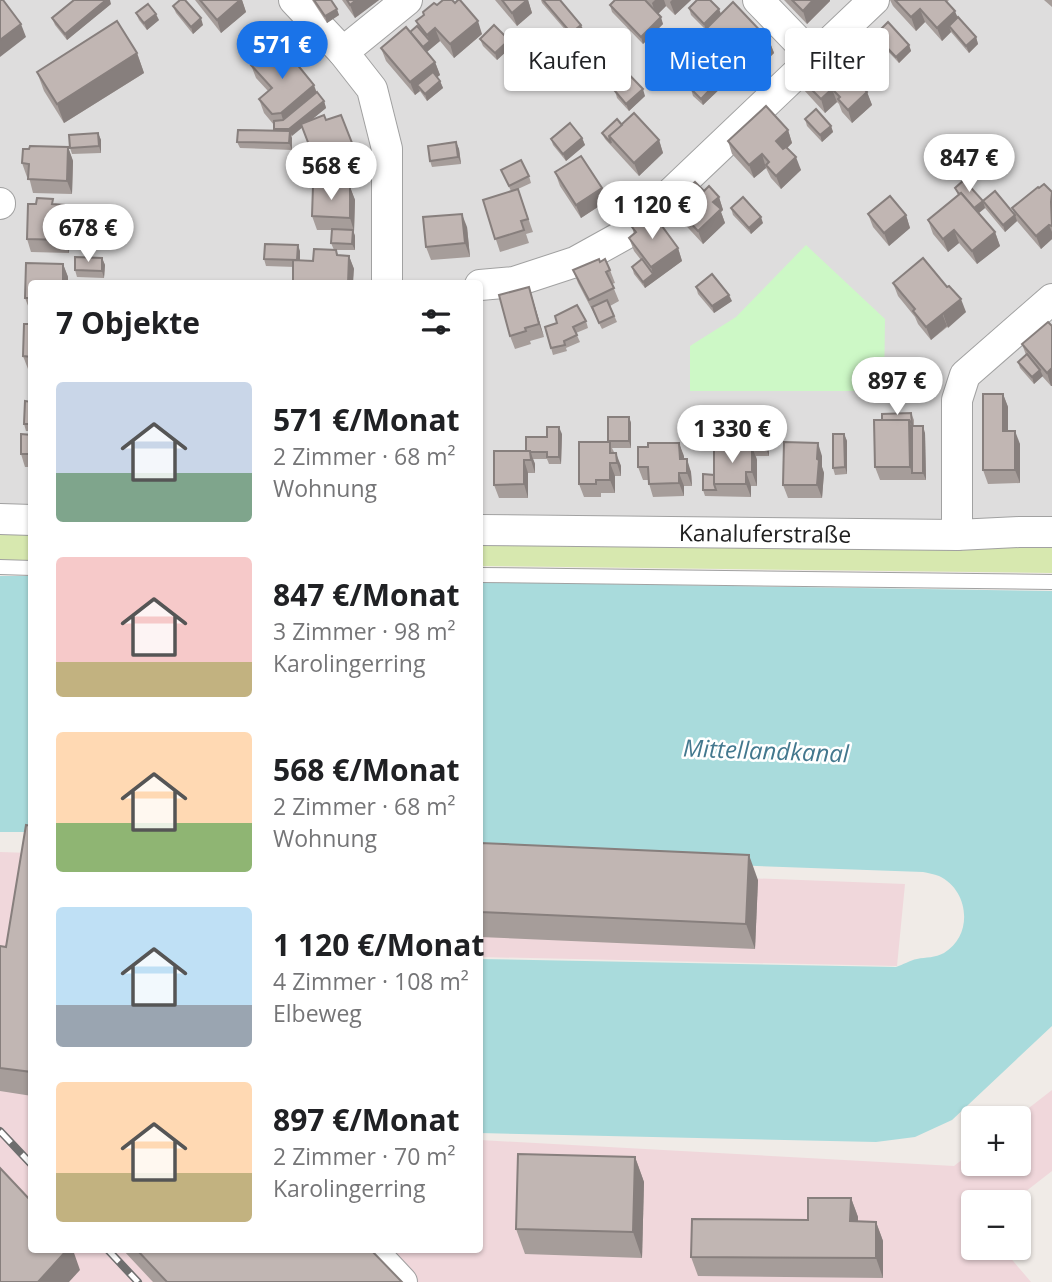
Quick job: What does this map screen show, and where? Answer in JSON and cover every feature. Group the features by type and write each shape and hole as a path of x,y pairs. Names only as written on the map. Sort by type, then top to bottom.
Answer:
{"street":[{"path":"294,0 343,52 372,89 387,149 387,280"},
{"path":"343,52 407,0"},
{"path":"758,0 785,28"},
{"path":"844,28 874,0"},
{"path":"483,285 514,282 575,262 631,231 785,84"},
{"path":"957,535 957,400 965,375 1052,299"},
{"path":"0,519 28,520"},
{"name":"Kanaluferstraße","path":"483,530 957,535 1052,532"},
{"path":"375,1253 402,1282"}],"lane":[{"path":"0,567 28,568"},
{"path":"483,575 1052,582"}],"shaded area":[{"path":"0,0 1052,0 1052,521 483,519 483,280 28,280 28,511 0,511"},
{"path":"0,852 28,853 28,1253 483,1253 483,1140 954,1166 961,1160 961,1176 1031,1176 1031,1106 1052,1090 1052,1171 1027,1190 961,1190 961,1260 1012,1260 1031,1282 0,1282"},
{"path":"483,868 905,884 897,966 483,957"}],"green space":[{"path":"806,245 885,319 884,391 690,391 690,346 736,317"},
{"path":"0,533 28,533 28,560 0,560"},
{"path":"483,542 1052,548 1052,573 483,566"}],"water":[{"path":"0,576 28,576 28,832 0,832"},
{"name":"Mittellandkanal","path":"483,582 1052,591 1052,1026 967,1106 961,1106 961,1112 952,1120 915,1137 876,1142 483,1133 483,959 896,967 944,953 954,945 960,935 964,924 962,902 957,891 939,876 923,872 483,856"}],"building":[{"path":"0,0 3,0 21,24 0,40"},
{"path":"74,0 106,0 65,34 52,18"},
{"path":"180,0 185,0 201,18 191,27 173,6"},
{"path":"200,0 240,0 217,20"},
{"path":"314,0 331,0 337,9 325,16"},
{"path":"443,0 452,0 455,3 460,0 478,21 450,44 435,28 427,35 416,21 434,3 437,5"},
{"path":"502,0 527,0 512,13"},
{"path":"543,0 560,0 581,25 577,28 567,28"},
{"path":"615,0 645,0 661,17 650,28 645,28 641,37 610,5"},
{"path":"697,0 710,0 719,9 704,24 689,8"},
{"path":"792,0 813,0 803,11"},
{"path":"895,0 945,0 955,11 937,28 920,9 911,17"},
{"path":"733,2 758,28 707,28"},
{"path":"148,4 156,14 144,23 136,13"},
{"path":"958,17 976,37 966,46 949,26"},
{"path":"117,21 137,53 57,104 37,72"},
{"path":"888,22 909,45 896,57 889,50 889,28 882,28"},
{"path":"494,25 504,35 504,45 495,53 480,39"},
{"path":"417,26 430,41 423,47 410,32"},
{"path":"406,27 435,62 410,82 381,48"},
{"path":"283,47 314,85 281,113 272,114 259,99 272,88 251,65 260,57 265,62"},
{"path":"433,72 440,81 425,94 417,85"},
{"path":"631,77 643,89 626,104 615,91 631,91"},
{"path":"693,91 709,91 701,99"},
{"path":"813,91 830,91 821,99"},
{"path":"834,91 867,92 848,110 838,99 840,97"},
{"path":"317,92 324,101 289,129 274,129 274,121 283,120"},
{"path":"766,106 788,130 776,141 796,157 776,176 766,165 769,162 762,154 749,165 728,141"},
{"path":"816,109 831,126 820,135 805,119"},
{"path":"634,113 659,140 634,163 609,136"},
{"path":"324,115 326,120 341,115 352,143 304,161 299,149 309,145 301,124"},
{"path":"617,119 622,125 609,136 611,143 602,133"},
{"path":"570,123 582,138 563,154 551,139"},
{"path":"238,130 290,131 289,143 237,142"},
{"path":"98,133 99,146 70,148 69,135"},
{"path":"456,142 458,157 430,161 428,146"},
{"path":"30,146 68,147 67,181 28,179 29,164 22,163 23,149 29,149"},
{"path":"581,156 602,188 576,205 555,172"},
{"path":"521,160 529,176 509,186 501,170"},
{"path":"964,180 983,201 974,208 955,188"},
{"path":"695,182 704,191 709,186 719,197 713,202 721,209 698,231 672,203"},
{"path":"1044,184 1052,192 1052,226 1049,225 1036,236 1012,208"},
{"path":"313,186 350,187 350,218 312,216"},
{"path":"518,189 528,219 521,221 524,230 495,239 483,200"},
{"path":"995,191 1015,215 1003,225 983,201"},
{"path":"961,193 995,232 972,251 954,230 943,239 928,220"},
{"path":"890,196 906,215 884,233 868,214"},
{"path":"743,197 761,217 749,228 731,208"},
{"path":"37,198 53,199 52,204 65,205 64,240 27,239 28,204 36,204"},
{"path":"462,214 465,243 426,247 423,217"},
{"path":"645,218 649,223 656,218 678,248 651,267 629,238 636,232 632,227"},
{"path":"332,229 353,230 352,244 331,243"},
{"path":"265,244 298,245 297,260 264,259"},
{"path":"314,249 336,250 337,255 349,256 348,280 293,280 293,260 313,261"},
{"path":"75,257 102,258 102,271 75,270"},
{"path":"923,258 947,287 961,299 926,327 893,283"},
{"path":"599,259 600,262 605,259 610,270 606,272 614,288 589,300 573,270"},
{"path":"642,259 653,274 643,282 632,267"},
{"path":"26,263 63,264 63,280 28,280 28,298 25,298"},
{"path":"712,274 729,295 712,306 696,287"},
{"path":"529,287 539,324 510,336 499,295"},
{"path":"607,300 614,316 599,323 592,307"},
{"path":"577,305 586,321 573,327 577,335 564,341 565,345 551,348 545,327 557,323 555,316"},
{"path":"1048,322 1052,326 1052,368 1047,373 1022,344"},
{"path":"24,324 28,324 28,357 23,356"},
{"path":"1027,354 1040,370 1032,377 1018,362"},
{"path":"983,394 1003,394 1003,431 1015,431 1015,470 983,470"},
{"path":"25,401 28,401 28,424 24,424"},
{"path":"911,413 912,424 909,420 882,420 882,414"},
{"path":"608,417 629,417 629,441 608,441"},
{"path":"754,418 767,418 766,449 753,449"},
{"path":"874,420 909,420 910,467 875,467"},
{"path":"912,426 923,426 923,473 912,473"},
{"path":"547,427 559,427 559,457 547,457 547,452 526,451 526,437 547,437"},
{"path":"21,434 28,435 28,454 21,454"},
{"path":"833,434 844,434 845,467 833,468"},
{"path":"579,442 610,442 610,453 616,453 617,463 610,463 610,480 596,480 596,484 579,484"},
{"path":"784,442 818,443 817,485 783,485"},
{"path":"648,443 679,443 680,459 687,459 687,473 679,473 679,483 649,484 648,467 638,467 638,447 648,447"},
{"path":"714,446 752,447 752,472 746,472 746,484 714,484"},
{"path":"494,451 530,451 531,460 524,460 524,484 494,485"},
{"path":"703,474 714,475 716,490 703,490"},
{"path":"28,825 28,1072 0,1068 0,946 6,947"},
{"path":"483,843 749,855 746,924 483,912"},
{"path":"518,1154 635,1157 633,1232 516,1229"},
{"path":"0,1168 28,1198 28,1253 64,1253 38,1282 0,1282"},
{"path":"808,1198 851,1198 850,1221 876,1222 876,1258 691,1257 692,1219 808,1220"},
{"path":"140,1253 374,1253 402,1282 167,1282"}],"railway":[{"path":"0,1131 28,1161"},
{"path":"111,1253 138,1282"}]}
